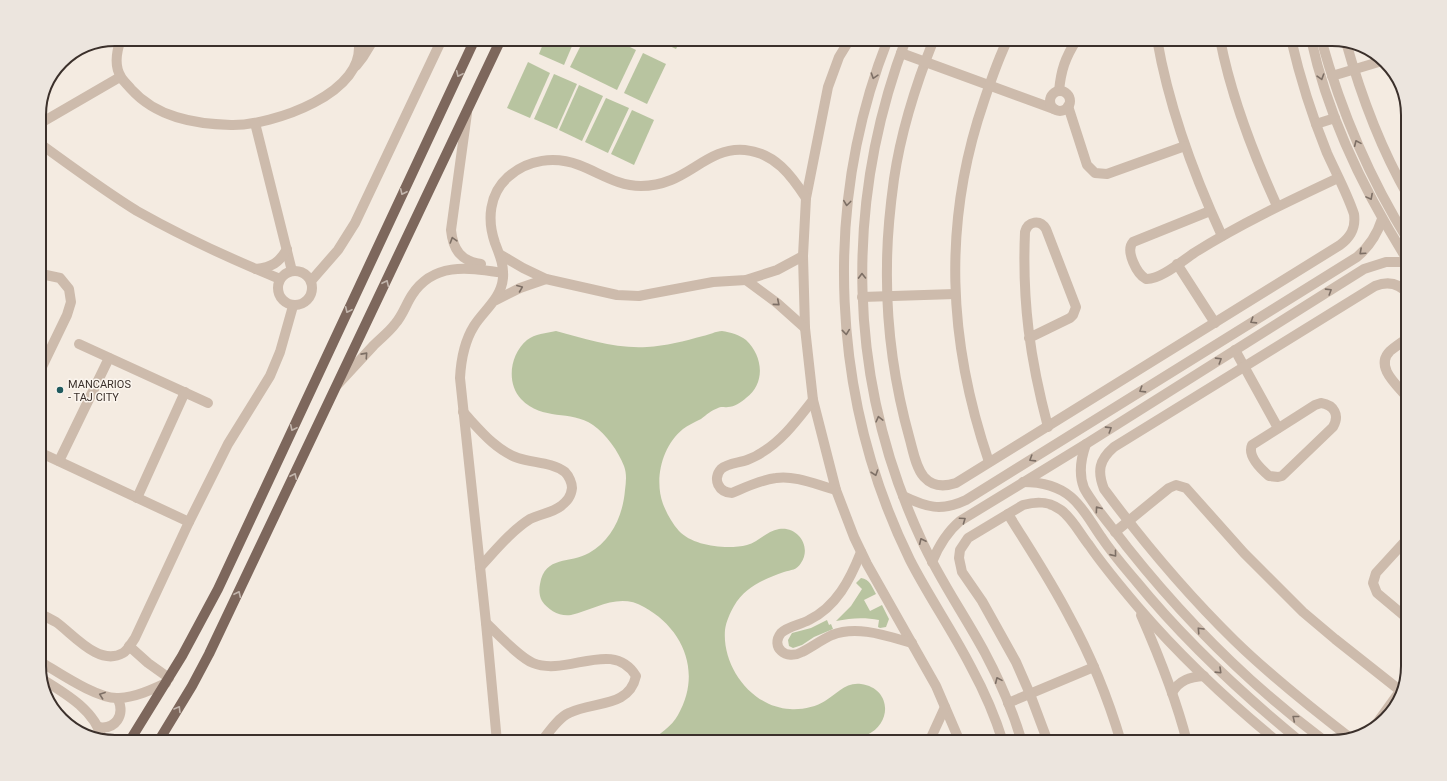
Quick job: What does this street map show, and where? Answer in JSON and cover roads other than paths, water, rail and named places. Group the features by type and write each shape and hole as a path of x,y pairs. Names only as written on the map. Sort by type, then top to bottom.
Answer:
{"main road":[{"path":"133,735 168,680 218,589 472,46"},
{"path":"162,735 192,686 209,654 498,46"}],"street":[{"path":"119,46 117,63 120,77 136,95 156,109 178,118 231,125 255,124 288,115 313,103 330,93 344,81 370,46"},
{"path":"353,68 358,56 358,46"},
{"path":"311,281 338,250 356,223 439,46"},
{"path":"846,46 839,57 828,86 806,198 803,256 805,328 813,400 836,490 854,538 936,686 957,735"},
{"path":"885,46 873,79 863,114 850,183 844,253 845,317 849,359 866,442 883,495 910,560 971,666 986,697 1000,735"},
{"path":"904,46 880,121 869,177 863,226 862,297 864,328 873,390 882,433 903,496 916,529 932,562 985,653 1008,703 1019,735"},
{"path":"931,46 907,118 894,177 888,236 887,296 891,346 899,396 911,445 922,475 928,481 942,486 956,483 1346,241 1354,229 1354,214 1316,124 1305,92 1293,46"},
{"path":"989,462 972,408 960,351 955,294 955,258 957,223 968,153 989,85 1005,46"},
{"path":"1059,91 1063,66 1068,52 1072,46"},
{"path":"1159,46 1166,80 1185,146 1210,211 1222,236"},
{"path":"1222,46 1231,86 1244,127 1277,206"},
{"path":"1313,46 1322,80 1335,118 1362,180 1382,219 1401,250"},
{"path":"1323,46 1348,123 1368,169 1401,229"},
{"path":"1347,48 1366,108 1382,145 1401,182"},
{"path":"901,53 1054,109 1062,110 1068,106"},
{"path":"1332,76 1377,62"},
{"path":"46,120 120,77"},
{"path":"1054,109 1050,104 1050,97 1055,92 1064,92 1069,97 1068,106 1087,164 1095,173 1107,174 1185,146"},
{"path":"465,264 454,244 451,230 467,111"},
{"path":"1316,124 1335,118"},
{"path":"255,124 292,271"},
{"path":"46,148 99,186 136,210 176,232 280,279"},
{"path":"496,300 501,287 503,270 501,255 491,231 491,206 496,194 507,178 518,169 538,161 565,161 578,165 614,181 628,185 640,186 656,185 671,181 714,155 726,151 744,150 763,155 773,160 793,179 806,198"},
{"path":"1210,211 1136,240 1130,245 1130,252 1139,273 1146,279 1156,278 1222,236 1277,206 1338,178"},
{"path":"903,496 921,504 936,508 951,506 966,500 1357,257 1366,249 1376,235 1382,219"},
{"path":"1029,338 1070,318 1076,307 1046,229 1038,222 1028,225 1025,232 1024,285 1029,338 1036,379 1048,426"},
{"path":"256,269 266,268 275,264 287,249"},
{"path":"501,255 546,279 626,296 659,293 713,282 746,280 777,270 803,256"},
{"path":"932,562 942,540 960,520 1086,444 1364,269 1386,262 1401,261"},
{"path":"338,384 396,323 418,286 427,279 437,273 465,264 474,263 503,270"},
{"path":"1177,264 1215,323"},
{"path":"292,271 299,271 306,275 311,281 311,295 307,301 300,305 293,306 281,299 278,292 278,285 280,279 285,274 292,271"},
{"path":"1294,273 1304,289"},
{"path":"46,275 60,278 69,289 71,302 67,315 46,358"},
{"path":"496,735 486,623 463,412 460,378 461,363 470,332 481,316 496,300 520,288 546,279"},
{"path":"746,280 777,303 805,328"},
{"path":"1345,734 1276,679 1198,604 1162,564 1128,522 1104,489 1100,480 1100,471 1102,462 1107,454 1114,448 1375,286 1382,283 1390,283 1397,284 1401,287"},
{"path":"862,297 955,294"},
{"path":"46,617 56,622 94,652 104,655 114,655 123,652 129,646 228,444 270,376 280,352 293,306"},
{"path":"1401,343 1387,355 1385,365 1388,375 1401,390"},
{"path":"79,344 208,403"},
{"path":"1235,350 1278,428"},
{"path":"59,461 109,358"},
{"path":"855,394 873,390"},
{"path":"137,498 185,392"},
{"path":"813,400 787,433 774,445 748,460 725,466 718,474 717,483 720,488 728,493 732,493 761,481 777,478 793,479 836,490"},
{"path":"1321,403 1332,407 1335,411 1336,422 1333,427 1282,476 1273,478 1266,474 1252,456 1250,449 1254,443 1278,428 1315,405 1321,403"},
{"path":"463,412 496,446 516,457 557,468 566,473 570,479 572,487 571,494 567,501 559,508 532,518 519,527 480,567"},
{"path":"1086,444 1082,454 1080,466 1084,488 1115,532 1160,587 1208,638 1276,702 1317,735"},
{"path":"46,455 189,522"},
{"path":"1023,482 1048,484 1060,489 1071,497 1080,506 1107,545 1136,581 1194,646 1238,689 1293,735"},
{"path":"1115,532 1172,486 1180,485 1186,488 1244,553 1303,612 1335,640 1398,687"},
{"path":"1045,735 1016,662 1000,631 962,572 959,558 960,550 968,538 1023,505 1032,502 1051,504 1067,515 1090,547 1138,607 1204,676 1270,735"},
{"path":"1008,514 1060,598 1094,667 1119,735"},
{"path":"1401,546 1376,573 1373,583 1377,593 1401,613"},
{"path":"861,552 856,565 835,600 823,612 808,621 788,628 781,633 778,645 780,650 784,654 790,656 797,655 832,635 850,631 869,632 912,643"},
{"path":"1138,607 1172,693 1185,735"},
{"path":"944,621 961,613"},
{"path":"486,623 532,663 549,667 598,659 616,660 626,663 632,668 636,676 634,684 628,692 618,699 568,713 550,729 546,735"},
{"path":"46,665 91,691 103,696 118,699 134,696 168,680 129,646"},
{"path":"1008,703 1094,667"},
{"path":"1172,693 1176,687 1188,678 1204,676"},
{"path":"49,684 82,707 98,727 100,734"},
{"path":"98,727 110,726 119,718 120,706 118,699"},
{"path":"932,735 945,707"}],"place":[{"name":"MANCARIOS - TAJ CITY","path":"60,390"}]}
